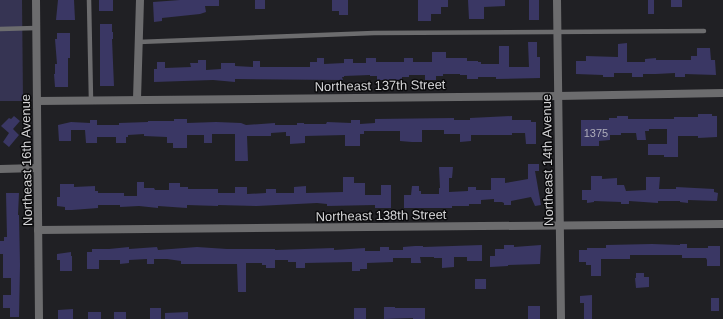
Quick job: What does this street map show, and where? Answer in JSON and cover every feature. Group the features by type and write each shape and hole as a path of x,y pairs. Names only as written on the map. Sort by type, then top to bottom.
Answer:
{"street":[{"name":"Northeast 16th Avenue","path":"36,0 40,319"},
{"path":"137,100 140,0"},
{"name":"Northeast 14th Avenue","path":"558,0 561,319"},
{"name":"Northeast 137th Street","path":"37,101 723,93"},
{"path":"0,169 37,168"},
{"name":"Northeast 138th Street","path":"38,230 723,224"}],"lane":[{"path":"89,0 91,100"},
{"path":"0,29 36,28"},
{"path":"138,42 374,33 704,31"}],"shaded area":[{"path":"0,0 22,0 23,101 0,101"}],"building":[{"path":"58,0 74,0 75,20 56,20"},
{"path":"99,0 113,0 113,11 99,11"},
{"path":"219,0 219,6 205,6 206,12 200,14 162,18 162,21 154,22 153,2"},
{"path":"255,0 265,0 265,9 255,9"},
{"path":"332,0 348,0 348,15 339,15 339,11 332,11"},
{"path":"418,0 448,0 448,7 441,7 441,14 431,14 431,21 418,21"},
{"path":"468,0 505,0 505,6 484,7 484,19 469,19"},
{"path":"529,0 539,0 539,20 529,20"},
{"path":"648,0 654,0 654,14 648,14"},
{"path":"671,0 682,0 682,7 671,7"},
{"path":"100,24 112,24 114,86 100,86"},
{"path":"57,33 70,33 68,87 55,87 54,74 55,64 57,64 55,39 57,39"},
{"path":"528,42 537,42 537,57 540,57 540,78 496,79 496,77 478,77 478,79 467,79 467,75 443,74 443,76 436,76 436,80 425,80 425,75 409,75 409,77 402,77 402,80 377,80 377,76 370,75 344,76 342,77 343,80 235,79 235,82 213,80 154,82 154,69 157,69 157,62 165,62 165,68 191,67 190,63 198,63 198,60 206,60 206,70 221,69 221,63 235,63 235,66 253,67 253,61 260,61 260,67 310,67 310,62 317,62 317,58 324,58 324,64 344,63 344,59 353,59 353,63 366,63 366,58 376,58 376,62 404,62 404,58 413,58 413,62 432,62 432,52 446,52 446,58 467,58 467,61 478,61 481,62 481,64 499,64 499,46 509,46 509,67 529,67"},
{"path":"627,43 627,62 645,62 645,59 656,58 656,60 691,60 691,56 697,56 697,48 710,48 711,60 715,60 716,75 685,74 685,77 675,77 675,73 643,74 643,77 632,77 632,73 614,73 614,77 603,77 603,75 576,74 576,61 586,61 586,56 618,57 618,44"},
{"path":"698,114 712,114 712,116 717,116 717,137 698,138 698,136 678,136 678,157 648,155 648,144 667,144 667,129 649,129 649,131 645,131 646,140 637,140 636,133 621,133 621,135 610,135 610,140 599,141 599,146 581,146 581,120 609,120 609,118 617,118 617,116 628,116 628,119 674,119 674,117 698,117"},
{"path":"14,116 20,121 13,129 19,135 9,147 3,142 9,133 1,126 9,118 11,119"},
{"path":"512,116 512,120 531,120 531,122 536,122 536,144 526,144 525,133 512,133 512,135 471,135 471,141 460,142 460,134 444,134 444,130 422,130 422,142 400,141 400,131 364,131 364,134 360,134 360,146 345,146 345,135 305,136 305,143 290,144 290,136 286,136 286,132 271,133 271,136 247,136 248,161 235,161 235,134 212,134 212,143 204,143 204,135 187,135 187,148 173,148 173,143 167,143 167,137 144,136 144,134 128,135 128,137 126,137 126,143 116,143 116,137 97,137 97,143 86,143 85,130 71,130 71,141 59,141 58,125 71,122 90,123 90,120 97,120 97,125 119,125 119,123 174,121 174,119 187,119 187,123 216,122 241,123 246,125 275,123 275,125 297,125 297,123 326,124 327,122 351,123 351,120 360,120 360,124 375,123 375,119 454,118 454,120 470,120 470,118"},
{"path":"528,164 539,164 539,171 535,171 541,205 535,206 531,197 511,201 511,205 504,205 502,202 494,202 494,199 481,200 481,204 452,206 452,208 404,208 404,195 411,195 412,186 419,186 419,191 421,191 421,194 439,194 439,167 453,167 452,178 449,178 449,192 468,191 468,187 476,187 476,190 491,190 491,178 505,178 505,183 528,179"},
{"path":"591,176 602,176 602,179 617,178 617,185 624,185 626,191 646,190 646,177 660,177 659,189 676,189 676,187 714,189 714,192 718,193 717,201 688,200 688,203 680,201 658,201 658,203 629,201 629,204 621,204 621,202 594,201 587,203 587,200 582,200 582,190 591,190"},
{"path":"343,177 354,177 354,183 365,183 365,195 381,195 381,185 391,185 391,208 375,208 375,205 327,206 327,204 317,203 257,206 187,205 187,208 158,206 158,208 139,206 120,207 120,205 98,205 98,208 72,210 65,210 65,207 57,206 57,197 60,197 60,184 74,184 74,187 95,186 95,191 98,191 98,193 124,193 124,196 137,196 137,182 144,182 144,188 154,188 155,190 169,190 169,183 180,183 180,187 188,187 188,189 218,189 218,193 235,193 235,187 247,187 247,194 266,193 266,189 276,189 276,193 294,193 294,187 306,186 306,193 343,192"},
{"path":"6,193 19,193 19,317 10,317 10,308 3,308 3,295 11,295 11,278 3,278 3,254 0,254 0,241 4,241 4,237 7,237"},
{"path":"687,244 687,248 708,248 708,246 720,246 720,266 707,266 706,258 682,258 682,255 630,255 630,259 601,259 601,276 591,276 591,265 586,265 586,262 579,262 579,250 587,250 587,248 606,248 606,245"},
{"path":"482,245 482,261 467,261 467,257 454,257 454,267 442,268 442,258 434,257 420,257 421,263 411,263 411,258 393,258 393,262 367,263 367,269 360,269 360,271 352,271 352,262 305,263 305,268 296,268 296,262 288,262 288,260 275,260 275,268 266,268 266,265 262,265 262,263 246,263 246,292 238,292 237,264 181,264 181,261 154,259 154,264 147,264 147,259 129,260 129,263 120,264 120,260 99,260 99,269 87,269 87,252 92,252 92,249 157,247 158,250 197,247 275,250 334,248 334,250 365,248 365,251 380,251 380,247 389,247 389,250 403,250 403,247 415,246"},
{"path":"504,245 514,245 514,247 541,245 540,264 490,267 490,256 495,256 495,249 504,249"},
{"path":"71,252 72,271 60,271 60,260 57,260 57,254"},
{"path":"636,273 644,273 644,277 649,277 649,287 636,288"},
{"path":"475,279 486,279 486,289 475,289"},
{"path":"592,295 592,319 584,319 584,303 580,303 580,296"},
{"path":"711,298 719,298 719,311 711,311"},
{"path":"528,306 540,306 540,319 528,319"},
{"path":"384,307 425,308 425,319 384,319"},
{"path":"150,308 161,308 161,319 150,319"},
{"path":"354,308 366,308 366,319 354,319"},
{"path":"73,309 73,319 58,319 58,310"},
{"path":"88,312 101,312 101,319 88,319"},
{"path":"114,312 126,312 126,319 114,319"},
{"path":"188,312 188,319 165,319 165,313"}]}
